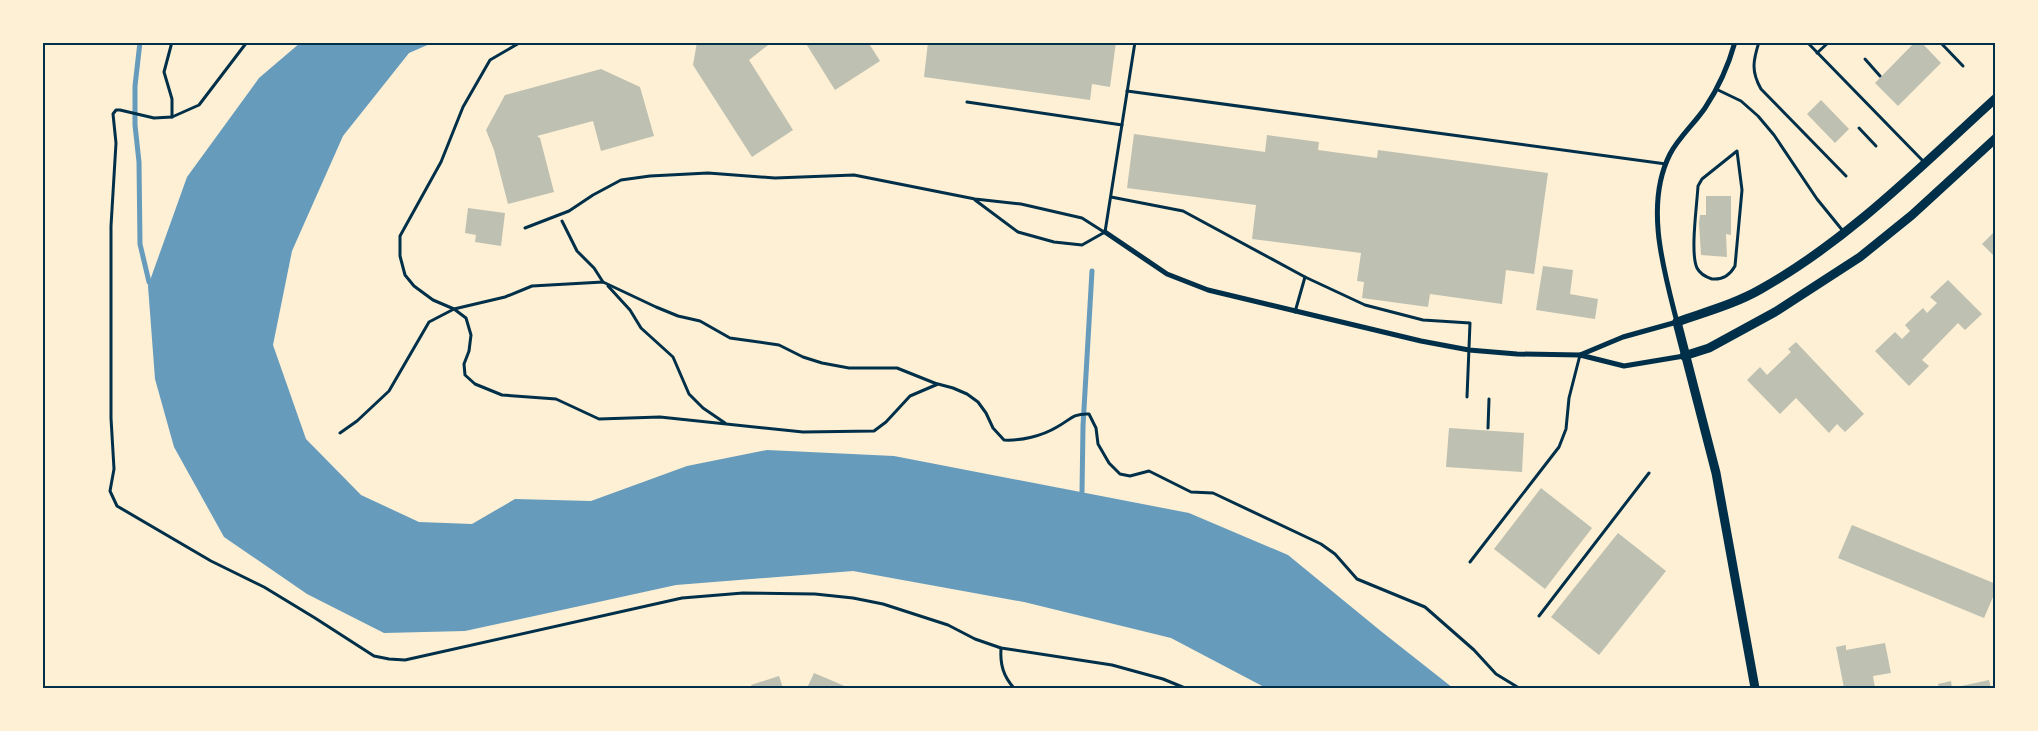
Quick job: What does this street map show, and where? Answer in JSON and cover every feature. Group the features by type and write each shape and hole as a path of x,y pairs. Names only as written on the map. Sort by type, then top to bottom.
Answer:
{"street":[{"path":"1735,42 1729,65 1716,89 1704,109 1670,154 1663,173 1659,199 1658,230 1661,261 1684,356 1716,473 1755,688"},
{"path":"1580,355 1623,337 1715,310 1760,290 1802,264 1871,212 1996,98"},
{"path":"1105,232 1167,274 1208,290 1295,312 1469,350 1517,354 1580,355 1624,366 1684,356 1709,348 1775,312 1860,257 1912,215 1996,138"}],"lane":[{"path":"1105,232 1135,42"},
{"path":"1758,42 1754,56 1754,76 1761,88 1846,176"},
{"path":"1807,42 1925,162"},
{"path":"1817,53 1828,42"},
{"path":"1940,42 1963,66"},
{"path":"1716,89 1741,101 1758,116 1774,135 1817,199 1845,233"},
{"path":"1127,90 1667,164"},
{"path":"967,102 1122,125"},
{"path":"1737,151 1742,190 1734,266 1731,272 1717,280 1700,273 1696,264 1694,247 1698,186 1702,178 1737,151"},
{"path":"526,228 559,215 621,180 650,176 708,173 775,178 854,175 975,199 1021,204 1082,218 1105,232"},
{"path":"1111,197 1182,211 1305,277 1364,305 1424,320 1470,323 1467,398"},
{"path":"975,199 1018,232 1054,242 1082,245 1105,232"},
{"path":"1295,312 1305,277"},
{"path":"1470,562 1559,446 1566,429 1569,398 1580,355"},
{"path":"1539,616 1649,473"}],"path":[{"path":"172,42 164,72 172,99 172,117"},
{"path":"247,42 199,105 172,117 154,118 120,110 116,110 113,114 116,143 111,226 111,418 114,469 110,491 117,506 212,561 264,587 374,656 390,660 405,660 515,637 663,602 702,596 743,593 815,594 853,598 883,604 948,625 976,639 1001,648 1112,665 1163,679 1184,688"},
{"path":"521,42 490,60 463,107 441,162 400,236 400,256 405,275 414,286 433,300 454,309 466,318 471,335 469,352 464,364 465,376 475,384 502,395 556,400 599,419 660,417 803,432 874,431 886,422 910,396 938,384"},
{"path":"1865,59 1880,76"},
{"path":"1859,128 1876,146"},
{"path":"559,215 577,251 594,268 603,282 620,297 641,328 673,357 689,394 704,408 726,423"},
{"path":"340,433 389,391 428,322 454,309 505,297 532,286 603,282 678,316 700,321 730,338 779,345 803,357 822,363 850,368 897,368 953,388 967,394 978,402 993,428 1004,440 1017,441 1056,428 1078,413 1089,414 1096,428 1098,444 1109,463 1120,474 1130,476 1149,471 1191,492 1213,493 1321,544 1335,554 1357,579 1425,607 1474,650 1496,674 1519,688"},
{"path":"1488,428 1489,399"},
{"path":"1001,648 1000,660 1003,672 1014,688"}],"water":[{"path":"300,43 432,43 409,53 343,136 292,251 273,345 306,439 361,495 419,522 472,524 515,499 591,501 687,466 767,450 894,456 1189,513 1288,555 1453,688 1266,688 1171,638 1024,602 853,571 676,585 465,631 384,633 307,594 224,537 174,447 155,379 148,286 187,177 259,78"}],"building":[{"path":"697,42 772,42 749,60 793,130 752,157 693,65"},
{"path":"805,42 868,42 880,61 835,90"},
{"path":"928,42 1116,42 1110,87 1092,84 1090,100 924,77"},
{"path":"1915,42 1921,42 1941,63 1898,106 1875,83"},
{"path":"601,69 640,87 654,136 601,151 593,121 537,136 540,138 554,192 508,204 494,150 486,130 505,95"},
{"path":"1821,100 1849,129 1835,143 1807,114"},
{"path":"1134,134 1265,152 1267,135 1319,142 1318,150 1377,158 1378,150 1548,173 1534,274 1506,270 1502,304 1430,294 1428,307 1362,298 1364,282 1357,281 1361,253 1252,239 1256,205 1127,188"},
{"path":"1706,196 1731,196 1731,235 1726,234 1727,257 1701,255 1699,223 1700,215 1706,215"},
{"path":"468,208 505,213 501,246 475,242 476,235 465,233"},
{"path":"1996,230 1996,258 1982,244"},
{"path":"1543,266 1573,270 1570,294 1598,299 1595,319 1536,310"},
{"path":"1948,280 1982,314 1965,330 1958,323 1922,360 1929,366 1909,386 1875,351 1895,332 1902,339 1910,331 1905,325 1923,308 1927,313 1937,303 1930,297"},
{"path":"1796,342 1864,414 1845,432 1837,424 1829,433 1796,398 1780,414 1747,380 1760,367 1767,375 1791,352 1788,349"},
{"path":"1449,428 1524,433 1522,472 1446,467"},
{"path":"1541,488 1592,528 1545,589 1494,549"},
{"path":"1852,525 1996,584 1996,590 1984,618 1838,558"},
{"path":"1618,533 1666,571 1599,655 1551,617"},
{"path":"1885,643 1891,673 1873,676 1875,688 1844,688 1836,647 1846,645 1846,650"},
{"path":"814,673 847,687 807,688"},
{"path":"779,676 783,688 753,688 751,685"},
{"path":"1989,680 1991,688 1952,688"},
{"path":"1951,681 1952,688 1939,688 1938,684"}],"waterway":[{"path":"140,42 135,86 135,125 139,162 140,244 149,282 153,287"},
{"path":"1082,492 1083,426 1092,271"}]}
